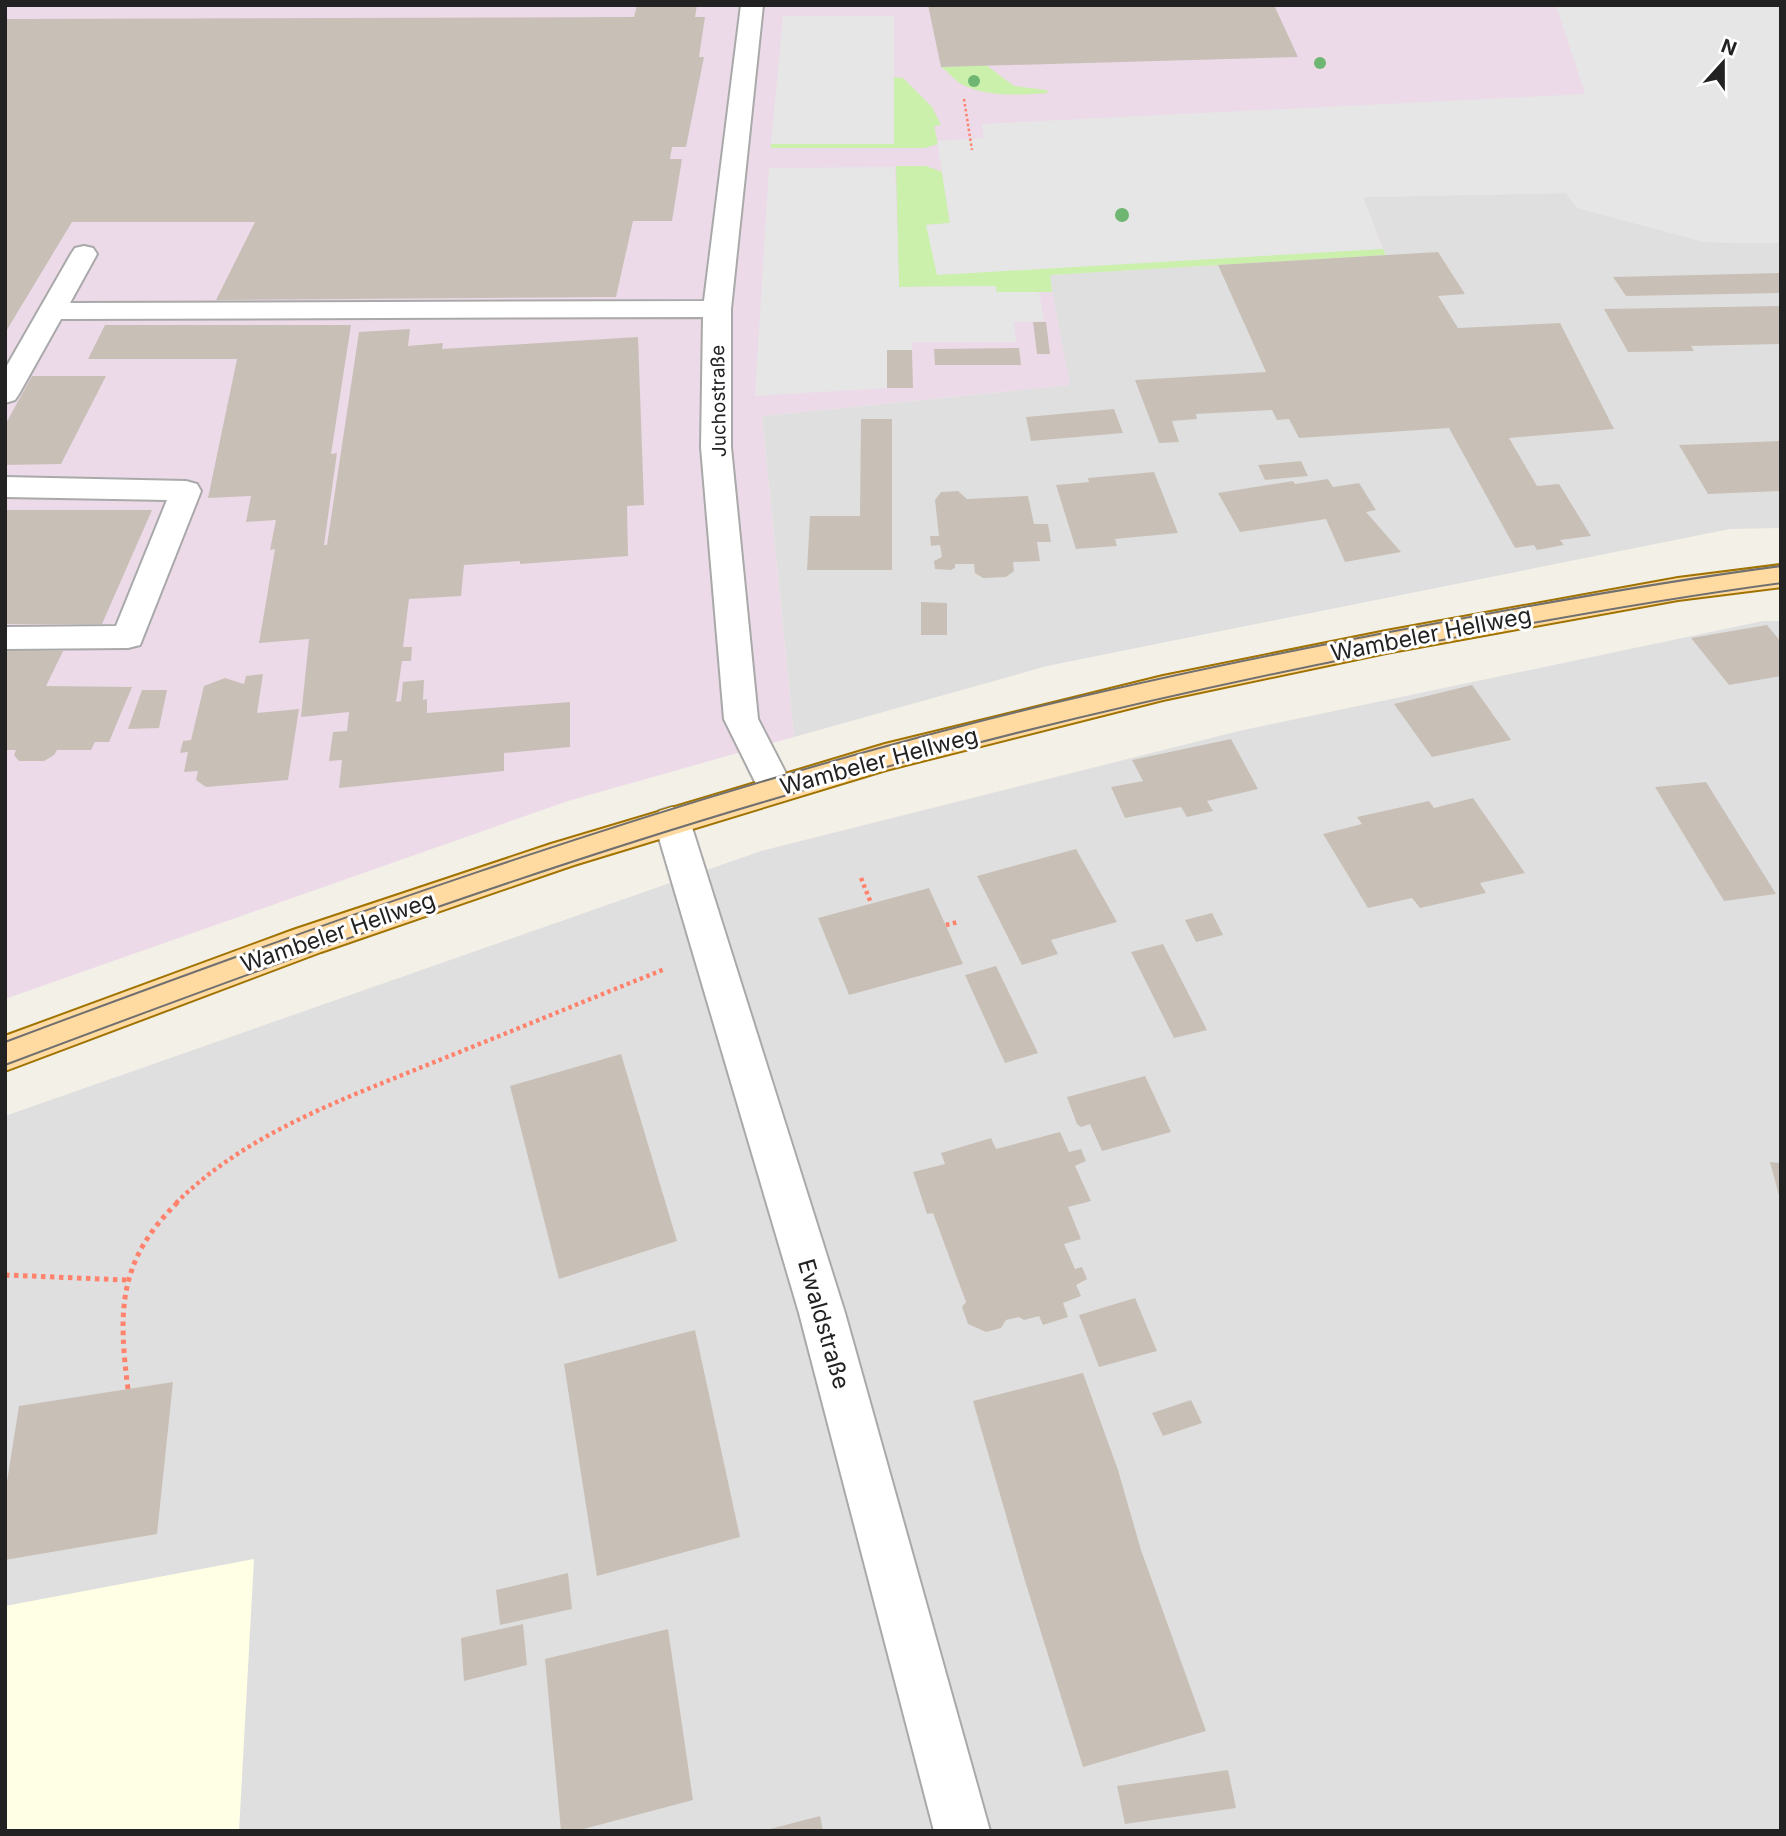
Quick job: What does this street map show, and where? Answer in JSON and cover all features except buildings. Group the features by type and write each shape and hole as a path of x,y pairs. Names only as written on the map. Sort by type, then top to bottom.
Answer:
{"main road":[{"name":"Wambeler Hellweg","path":"5,1054 307,940 564,854 885,757 1163,688 1386,642 1678,589 1781,576"}],"street":[{"name":"Juchostraße","path":"752,5 718,309 716,447 741,719 776,789"},
{"path":"5,394 84,254"},
{"path":"52,311 718,309"},
{"path":"5,487 186,491 128,637 5,638"},
{"name":"Ewaldstraße","path":"672,821 822,1313 962,1831"}],"path":[{"path":"964,99 972,150"},
{"path":"861,878 871,903"},
{"path":"946,925 958,922"},
{"path":"128,1389 121,1343 126,1280 146,1242 178,1202 217,1167 261,1136 313,1111 665,969"},
{"path":"5,1275 126,1280"}],"shaded area":[{"path":"5,5 1781,5 1781,243 1704,242 1577,208 1566,193 1363,197 1386,255 1049,275 1070,385 762,416 794,737 568,801 5,999"},
{"path":"1556,5 1781,5 1781,243 1704,242 1577,208 1566,193 1363,197 1383,249 937,275 926,225 950,223 937,141 984,138 982,124 1585,94"},
{"path":"783,16 894,16 894,144 771,144"},
{"path":"895,167 899,287 995,286 997,292 1039,292 1044,321 1014,322 1016,342 913,342 912,350 887,350 887,388 755,396 769,168"},
{"path":"1566,193 1704,242 1781,243 1781,528 1730,529 1047,666 794,737 762,416 1069,385 1049,275 1385,255 1363,197"},
{"path":"1763,621 1781,621 1781,1831 5,1831 5,1116 761,851 1239,731"},
{"path":"254,1559 239,1831 5,1831 5,1606"}],"green space":[{"path":"986,65 1014,86 1046,90 1048,93 1002,94 979,91 958,82 941,67"},
{"path":"894,77 903,78 932,107 941,125 934,126 938,144 925,148 771,148 771,144 894,144"},
{"path":"896,166 926,166 942,172 950,223 927,225 1383,249 1386,255 1050,275 1052,292 997,292 995,286 899,287"}],"tram line":[{"path":"5,1042 357,913 594,833 954,728 1127,686 1358,638 1598,594 1781,566"},
{"path":"5,1065 479,893 671,830 914,759 1137,704 1361,656 1570,616 1781,583"}]}
